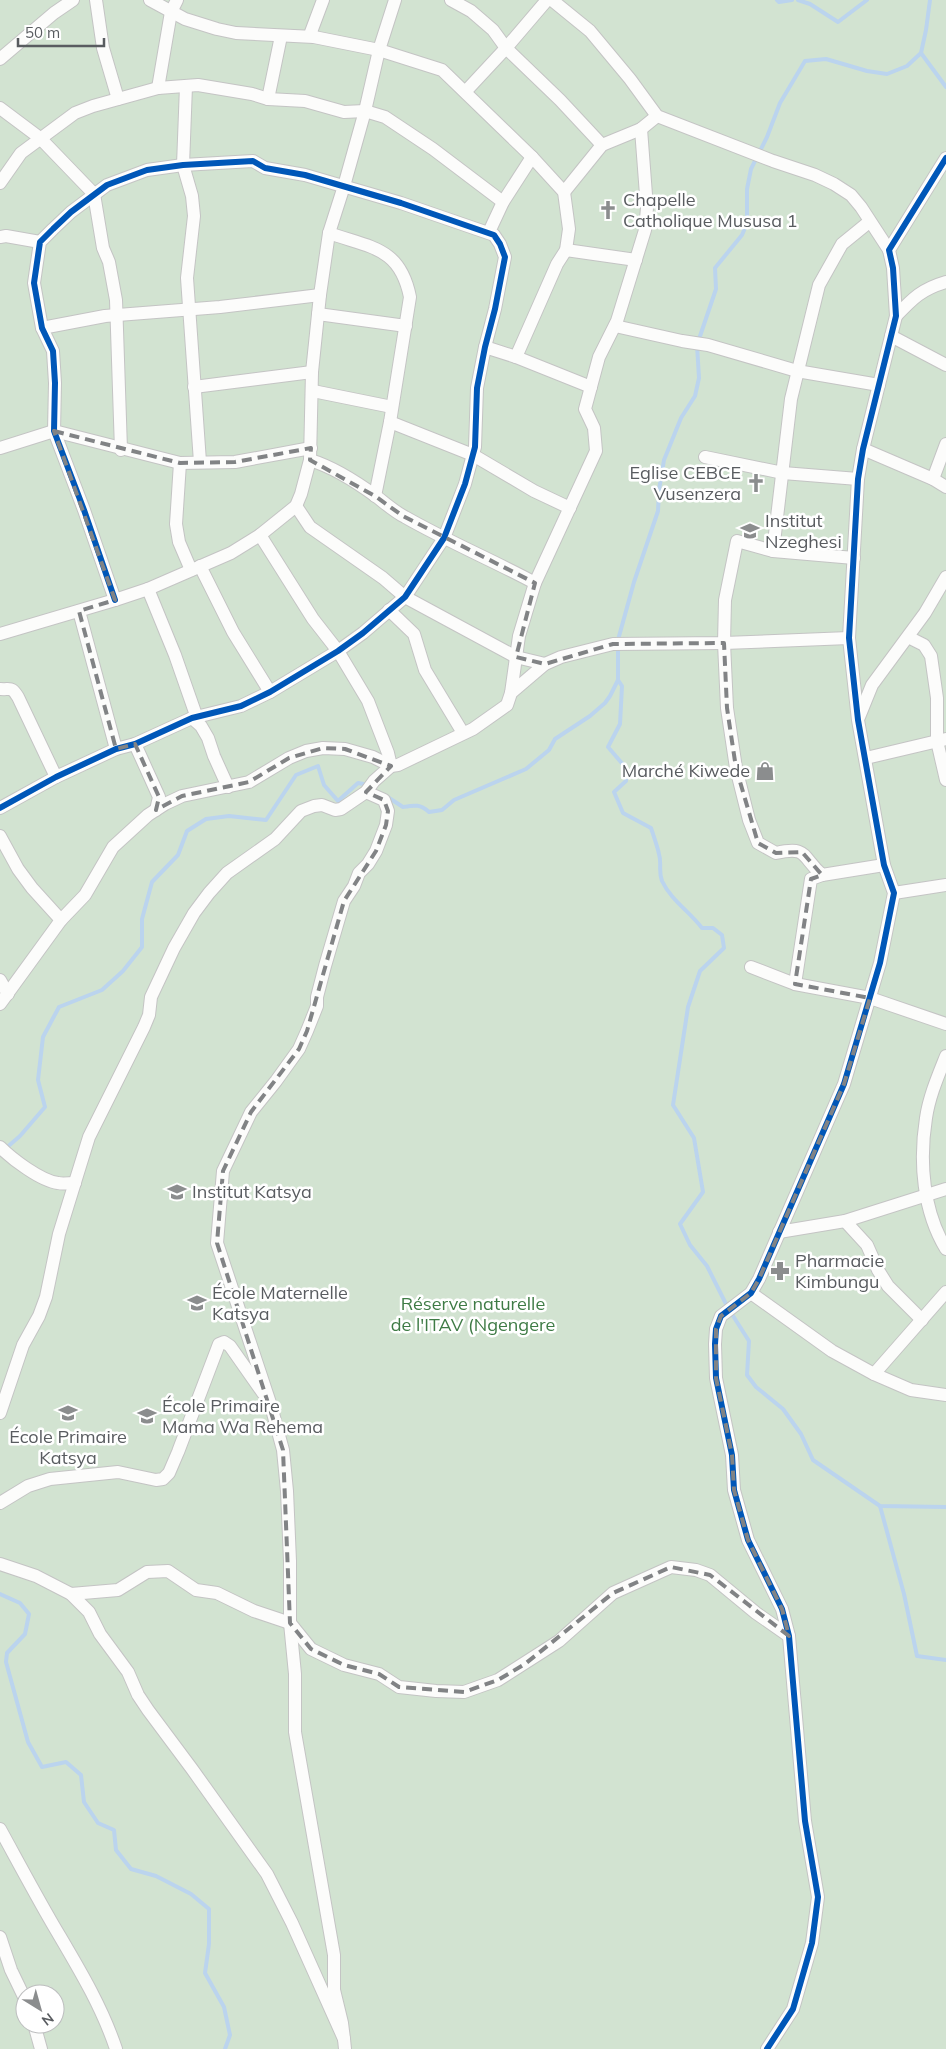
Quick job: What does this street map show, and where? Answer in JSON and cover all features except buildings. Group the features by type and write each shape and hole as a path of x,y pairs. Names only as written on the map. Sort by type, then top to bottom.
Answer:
{"street":[{"path":"0,59 54,13 73,0"},
{"path":"96,0 103,48 118,100"},
{"path":"150,0 174,6 185,19 217,29 236,33 314,37 379,50 442,70 466,91 564,192 569,229 566,250 557,264 516,357"},
{"path":"314,37 311,32 322,0"},
{"path":"0,632 79,611 148,589 230,553 260,535 296,506 311,454 312,372 329,233 365,111 379,50 394,0"},
{"path":"451,0 472,11 494,30 506,48 531,70 602,145"},
{"path":"466,91 547,0"},
{"path":"552,0 590,31 630,78 658,116 773,161 815,175 851,195 862,207 889,250 893,268 896,316 878,385 858,479 849,638 858,720 884,865 894,893 880,963 844,1084 759,1279 751,1293 721,1316 715,1336 716,1378 732,1455 734,1490 748,1540 782,1610 789,1636 805,1821 818,1896 812,1943 793,2010 767,2049"},
{"path":"158,88 174,6"},
{"path":"268,99 281,36"},
{"path":"0,183 22,153 75,113 93,106 158,88 198,85 252,94 268,99 305,101 344,112 365,111 385,117 434,149 503,202"},
{"path":"186,86 183,165 192,196 194,216 187,278 200,462"},
{"path":"0,108 40,138 94,194 103,248 109,262 117,317 121,450"},
{"path":"564,192 602,145 641,129 658,116"},
{"path":"0,1004 61,920 85,895 113,847 156,810 182,796 249,782 289,758 306,751 323,748 344,749 373,757 391,766 398,765 473,729 508,705 519,636 535,583 596,451 594,428 585,409 599,357 615,326 644,230 647,208 641,129"},
{"path":"488,232 503,202 532,157"},
{"path":"889,250 946,158"},
{"path":"0,808 56,776 116,750 135,744 194,718 241,706 270,692 338,651 363,633 404,597 444,538 465,484 475,447 477,388 505,257 494,235 344,186 281,170 265,168 253,161 183,165 147,170 107,186 71,212 40,242 34,284 42,328 53,351 55,384 54,431 115,600"},
{"path":"773,551 791,399 819,285 842,244 870,222"},
{"path":"329,233 383,252 393,259 406,280 410,297 390,422 375,496"},
{"path":"0,238 6,236 40,242"},
{"path":"566,250 636,260"},
{"path":"896,316 911,299 923,290 946,282"},
{"path":"42,328 105,316 117,317 190,310 320,295"},
{"path":"318,314 406,326"},
{"path":"615,326 708,345 797,371 878,385"},
{"path":"891,336 946,365"},
{"path":"485,347 516,357 591,387"},
{"path":"194,387 312,372"},
{"path":"313,391 392,407"},
{"path":"390,422 473,455 534,491 570,508"},
{"path":"0,448 54,431 121,450 180,463 235,462 311,454 403,516 444,538 509,568 535,583"},
{"path":"933,479 946,444"},
{"path":"863,450 933,479 946,487"},
{"path":"705,457 783,473 858,479"},
{"path":"180,463 176,524 179,542 270,692"},
{"path":"296,506 310,527 382,578 404,597 516,657 545,664"},
{"path":"260,535 314,619 338,651 368,701 388,753 391,766"},
{"path":"822,875 809,863 802,852 794,849 776,853 758,843 749,820 736,768 727,708 724,643 725,600 737,541 773,551 854,558"},
{"path":"858,720 872,685 925,613 946,576"},
{"path":"148,589 175,655 194,718 205,732 228,787"},
{"path":"389,610 414,634 425,670 464,733"},
{"path":"79,611 116,750"},
{"path":"908,637 924,645 931,656 946,780"},
{"path":"511,693 545,664 561,657 618,644 724,643 849,638"},
{"path":"0,689 8,688 13,690 18,697 56,776"},
{"path":"866,758 942,740"},
{"path":"135,744 159,797 156,810"},
{"path":"0,1413 23,1345 39,1316 46,1296 59,1234 89,1137 144,1027 151,997 174,948 199,906 227,873 275,839 301,811 322,805 334,810 341,809 369,788 391,766"},
{"path":"344,2044 342,2024 334,1990 334,1955 295,1732 295,1674 290,1623 290,1561 283,1450 271,1406 217,1243 223,1171 251,1112 299,1048 317,1006 317,997 344,901 354,886 359,873 368,864 376,851 386,825 388,811 384,800 369,788"},
{"path":"0,836 18,869 32,888 61,920"},
{"path":"795,984 811,879 822,875 884,865"},
{"path":"894,893 946,884"},
{"path":"751,966 795,984 870,998 946,1024"},
{"path":"0,980 8,994"},
{"path":"946,1056 932,1094 926,1117 922,1148 926,1195 936,1232 946,1249"},
{"path":"0,1146 20,1164 41,1176 57,1183 75,1183"},
{"path":"779,1232 845,1221 946,1189"},
{"path":"845,1221 867,1245 878,1270 888,1286 922,1320"},
{"path":"874,1374 946,1292"},
{"path":"751,1293 832,1351 874,1374 911,1390 946,1395"},
{"path":"0,1504 28,1486 50,1479 118,1472 156,1480 163,1479 169,1473 178,1452 219,1344 224,1342 230,1346 271,1406"},
{"path":"0,1564 36,1576 71,1594 89,1612 100,1634 128,1672 138,1695 148,1710 267,1874 292,1923 344,2044"},
{"path":"71,1594 118,1590 147,1572 168,1571 196,1590 217,1593 254,1611 290,1623 311,1649 344,1665 380,1674 399,1687 407,1689 464,1692 480,1688 505,1676 558,1641 613,1593 671,1567 696,1570 710,1575 756,1613 789,1636"},
{"path":"0,1829 51,1922 86,1980 110,2030 116,2049"},
{"path":"0,1937 18,1984"},
{"path":"37,2034 41,2049"}],"highlighted area":[{"path":"54,431 180,463 235,462 311,448 310,460 375,496 403,516 535,583 516,657 545,664 613,644 724,643 727,708 736,768 758,843 776,853 802,852 822,875 811,879 795,984 870,998 844,1084 759,1279 751,1293 721,1316 716,1329 716,1378 732,1455 734,1490 748,1540 782,1609 789,1636 710,1575 671,1567 613,1593 525,1664 498,1680 464,1692 399,1687 379,1674 344,1665 311,1649 290,1623 283,1450 217,1243 223,1171 251,1112 299,1049 307,1031 344,901 376,851 386,825 388,811 384,800 366,792 391,766 345,749 323,748 289,758 249,782 182,796 156,810 159,797 135,744 116,749 79,611 115,600"}],"green space":[{"name":"Réserve naturelle de l'ITAV (Ngengere","path":"0,0 946,0 946,2049 0,2049"}],"waterway":[{"path":"777,0 779,2 792,0"},
{"path":"798,0 810,4 838,22 867,0"},
{"path":"386,796 403,807 417,806 429,812 442,810 454,800 526,769 549,750 555,739 590,716 610,696 618,680 618,640 634,582 658,511 664,460 681,418 695,396 699,378 697,345 716,289 715,268 742,235 747,223 747,189 751,169 767,137 780,103 805,61 826,59 867,71 887,74 907,66 921,53 930,0"},
{"path":"921,53 946,87"},
{"path":"618,680 622,686 620,724 608,747 626,768 626,781 614,792 623,813 651,828 660,858 661,877 666,888 702,928 713,928 722,935 724,948 700,971 688,1007 673,1105 694,1138 703,1192 680,1224 690,1245 707,1266 728,1308 749,1341 747,1375 756,1387 783,1409 801,1434 813,1460 880,1506 946,1507"},
{"path":"5,1149 20,1136 45,1107 38,1080 43,1037 59,1007 102,990 123,971 142,947 142,919 152,882 178,855 187,831 206,819 229,816 266,820 296,775 318,766 324,785 338,801 358,783 369,785"},
{"path":"880,1506 904,1594 917,1656 946,1660"},
{"path":"0,1594 20,1603 29,1614 25,1634 7,1653 6,1662 28,1742 42,1767 66,1762 81,1775 84,1802 98,1823 114,1830 116,1850 131,1869 156,1876 191,1894 209,1909 209,1944 205,1973 224,2007 230,2035 225,2049"}],"cycle path":[{"path":"767,2049 793,2009 812,1943 818,1897 805,1821 789,1636 782,1609 748,1540 734,1490 732,1455 716,1378 716,1329 721,1316 751,1293 759,1279 844,1084 880,963 894,893 884,865 858,720 849,638 858,479 863,449 896,316 893,268 889,250 946,158"},
{"path":"0,808 56,777 116,749 135,744 192,718 241,706 270,692 338,651 363,633 405,597 444,538 465,484 475,447 477,388 505,257 494,235 401,203 305,175 265,168 253,161 183,165 147,170 107,185 71,212 53,229 40,242 34,283 42,328 53,351 55,383 54,431 115,600"}],"place":[{"name":"Chapelle Catholique Mususa 1","path":"608,210"},
{"name":"Eglise CEBCE Vusenzera","path":"756,483"},
{"name":"Institut Nzeghesi","path":"750,531"},
{"name":"Marché Kiwede","path":"765,771"},
{"name":"Institut Katsya","path":"177,1192"},
{"name":"Pharmacie Kimbungu","path":"780,1271"},
{"name":"École Maternelle Katsya","path":"197,1303"},
{"name":"École Primaire Katsya","path":"68,1413"},
{"name":"École Primaire Mama Wa Rehema","path":"147,1416"}]}
